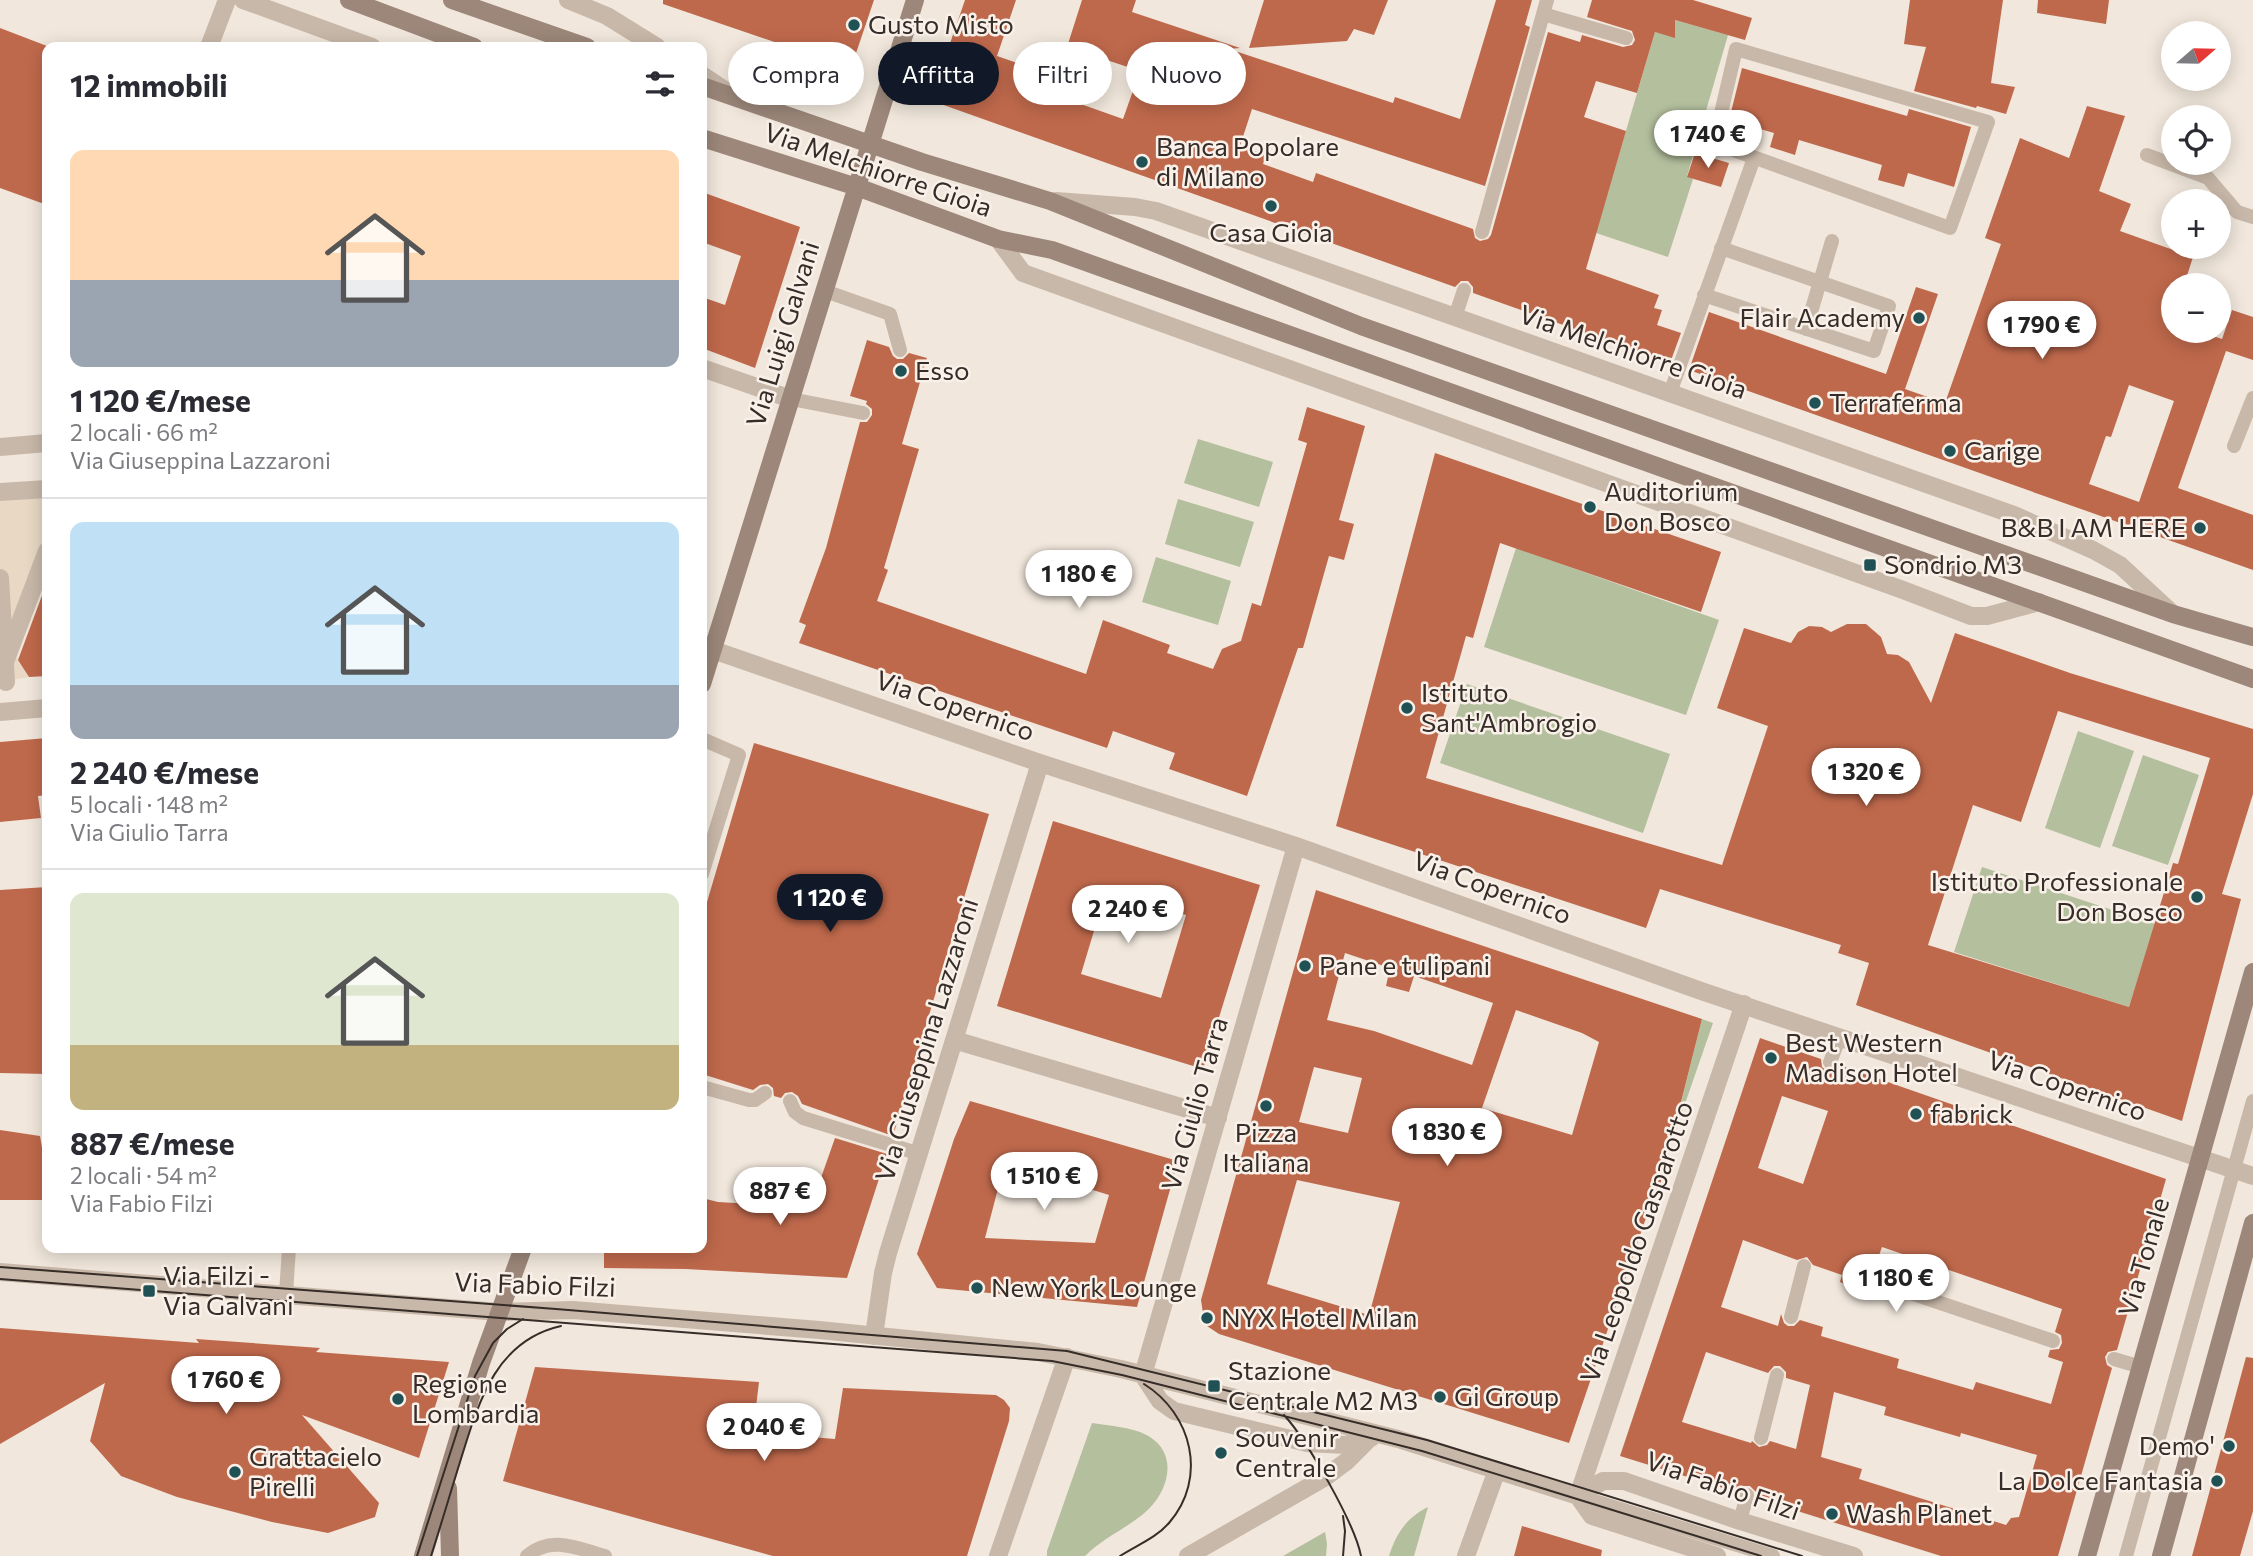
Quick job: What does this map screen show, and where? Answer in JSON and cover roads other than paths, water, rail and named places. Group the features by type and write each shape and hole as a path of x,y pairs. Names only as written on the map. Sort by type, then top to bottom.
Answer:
{"main road":[{"path":"349,0 461,42"},
{"path":"452,0 573,42"},
{"name":"Via Luigi Galvani","path":"708,651 791,399 915,0"},
{"name":"Via Melchiorre Gioia","path":"707,88 728,94"},
{"name":"Via Melchiorre Gioia","path":"760,105 870,145 1050,201 1362,326 2173,614 2253,637"},
{"name":"Via Melchiorre Gioia","path":"707,140 857,187 998,239 1052,250 2253,679"},
{"name":"Via Tonale","path":"2087,1556 2253,972"},
{"path":"2161,1556 2253,1223"},
{"path":"424,1556 481,1363 521,1253"},
{"path":"447,1474 450,1556"}],"street":[{"path":"211,42 227,0"},
{"path":"243,0 358,42"},
{"path":"568,0 607,16 649,42"},
{"name":"Via Melchiorre Gioia","path":"707,78 728,92"},
{"name":"Via Melchiorre Gioia","path":"1050,201 1156,211 2025,520 2120,565 2173,614"},
{"name":"Via Melchiorre Gioia","path":"998,239 1023,273 1903,590 1962,614 1987,616 2039,602"},
{"path":"707,370 791,399"},
{"path":"0,447 42,443"},
{"path":"0,492 42,489"},
{"path":"5,662 42,564"},
{"path":"0,578 6,682"},
{"name":"Via Copernico","path":"708,651 1296,846 1704,992 2253,1176"},
{"path":"0,712 42,708"},
{"name":"Via Giuseppina Lazzaroni","path":"874,1336 883,1273 1040,763"},
{"name":"Via Giulio Tarra","path":"1143,1375 1296,846"},
{"name":"Via Leopoldo Gasparotto","path":"1578,1496 1744,1004"},
{"path":"954,1040 1218,1118"},
{"name":"Via Fabio Filzi","path":"0,1272 499,1311 555,1309 1038,1352 1292,1412 1497,1470 1578,1496 1592,1516 1717,1556"},
{"path":"998,1556 1067,1357"},
{"path":"1143,1375 1160,1401 1174,1411 1307,1443 1346,1445 1375,1436"},
{"path":"1188,1556 1324,1478 1375,1436"},
{"path":"1466,1556 1497,1470"},
{"name":"Via Fabio Filzi","path":"1578,1496 1603,1481 1624,1481 1854,1556"}],"lane":[{"path":"1482,232 1545,7 1626,38"},
{"path":"1736,49 1988,122 1951,228 1754,158 1714,144 1736,49"},
{"path":"2147,155 2208,178 2237,212 2253,217"},
{"path":"1670,393 1754,158"},
{"path":"1807,329 1832,240"},
{"path":"1704,295 1874,351 1889,306 1721,248"},
{"path":"1455,317 1464,290"},
{"path":"825,292 890,314 900,350"},
{"path":"2234,446 2253,398"},
{"path":"791,399 863,413"},
{"path":"707,741 739,754 707,858"},
{"path":"1830,1062 1840,1037"},
{"path":"707,1088 749,1100 755,1100 765,1093"},
{"path":"790,1101 795,1112 803,1118 920,1154"},
{"path":"2126,1556 2253,1101"},
{"path":"286,1294 289,1253"},
{"path":"1791,1317 1804,1266"},
{"path":"1887,1285 2053,1341"},
{"path":"2114,1359 2141,1367"},
{"path":"1761,1438 1777,1375"},
{"path":"1740,1521 1747,1495"},
{"name":"Via Fabio Filzi","path":"1578,1496 1773,1556"},
{"path":"527,1556 535,1549 554,1543 605,1556"}],"tram line":[{"path":"0,1267 1067,1351 1427,1440 1802,1556"},
{"path":"0,1279 1052,1361 1122,1375 1422,1451 1761,1556"},
{"path":"417,1556 475,1376 493,1343 507,1329 523,1319"},
{"path":"431,1556 474,1419 492,1378 519,1346 538,1334 561,1326"},
{"path":"1120,1556 1152,1537 1169,1523 1181,1505 1188,1487 1191,1467 1189,1448 1174,1412 1144,1384"},
{"path":"1284,1415 1329,1483 1350,1524 1361,1556"},
{"path":"1343,1516 1343,1556"}],"place":[{"name":"Gusto Misto","path":"854,25"},
{"name":"Banca Popolare di Milano","path":"1142,162"},
{"name":"Casa Gioia","path":"1271,206"},
{"name":"Flair Academy","path":"1919,318"},
{"name":"Esso","path":"901,371"},
{"name":"Terraferma","path":"1815,403"},
{"name":"Carige","path":"1950,451"},
{"name":"Auditorium Don Bosco","path":"1590,507"},
{"name":"B&B I AM HERE","path":"2200,528"},
{"name":"Sondrio M3","path":"1870,565"},
{"name":"Istituto Sant'Ambrogio","path":"1407,708"},
{"name":"Istituto Professionale Don Bosco","path":"2197,897"},
{"name":"Pane e tulipani","path":"1305,966"},
{"name":"Best Western Madison Hotel","path":"1771,1058"},
{"name":"Pizza Italiana","path":"1266,1106"},
{"name":"fabrick","path":"1916,1114"},
{"name":"New York Lounge","path":"977,1288"},
{"name":"Via Filzi - Via Galvani","path":"149,1291"},
{"name":"NYX Hotel Milan","path":"1207,1318"},
{"name":"Stazione Centrale M2 M3","path":"1214,1386"},
{"name":"Gi Group","path":"1440,1397"},
{"name":"Regione Lombardia","path":"398,1399"},
{"name":"Demo'","path":"2229,1446"},
{"name":"Souvenir Centrale","path":"1221,1453"},
{"name":"Grattacielo Pirelli","path":"235,1472"},
{"name":"La Dolce Fantasia","path":"2217,1481"},
{"name":"Wash Planet","path":"1832,1514"}]}
